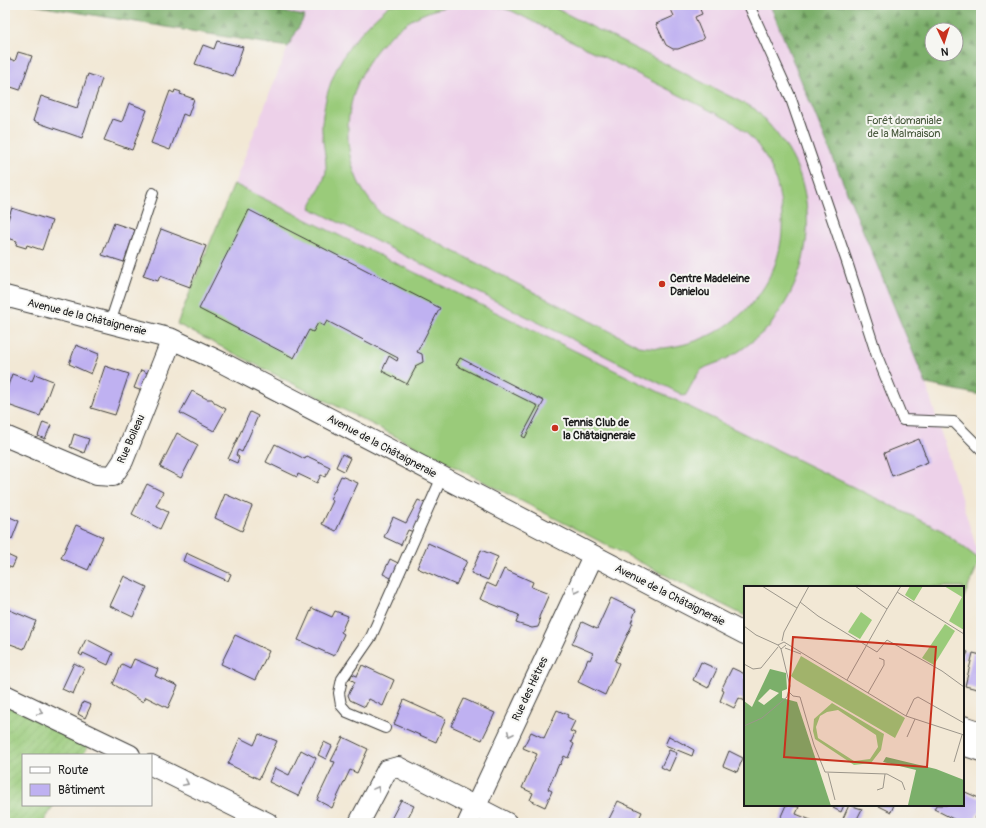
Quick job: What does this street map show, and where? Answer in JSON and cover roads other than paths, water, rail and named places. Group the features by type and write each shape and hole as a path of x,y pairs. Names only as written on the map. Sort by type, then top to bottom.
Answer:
{"street":[{"name":"Avenue de la Châtaigneraie","path":"5,296 172,338 744,633"},
{"name":"Rue Boileau","path":"5,436 97,475 113,476 123,461 172,338"},
{"name":"Rue des Hêtres","path":"472,815 592,556"},
{"path":"5,695 128,754"},
{"path":"964,726 981,732"},
{"path":"964,745 981,751"},
{"path":"152,765 268,823"},
{"path":"359,823 387,770 398,766 472,815 507,823"}],"lane":[{"path":"749,5 790,96 847,262 877,356 903,420 954,422 981,449"},
{"path":"110,323 153,193"},
{"path":"385,728 347,712 341,705 339,693 342,679 371,637 442,477"}],"place":[{"name":"Centre Madeleine Danielou","path":"662,284"},
{"name":"Tennis Club de la Châtaigneraie","path":"555,428"}],"park label":[{"name":"Forêt domaniale de la Malmaison","path":"904,126"}]}
